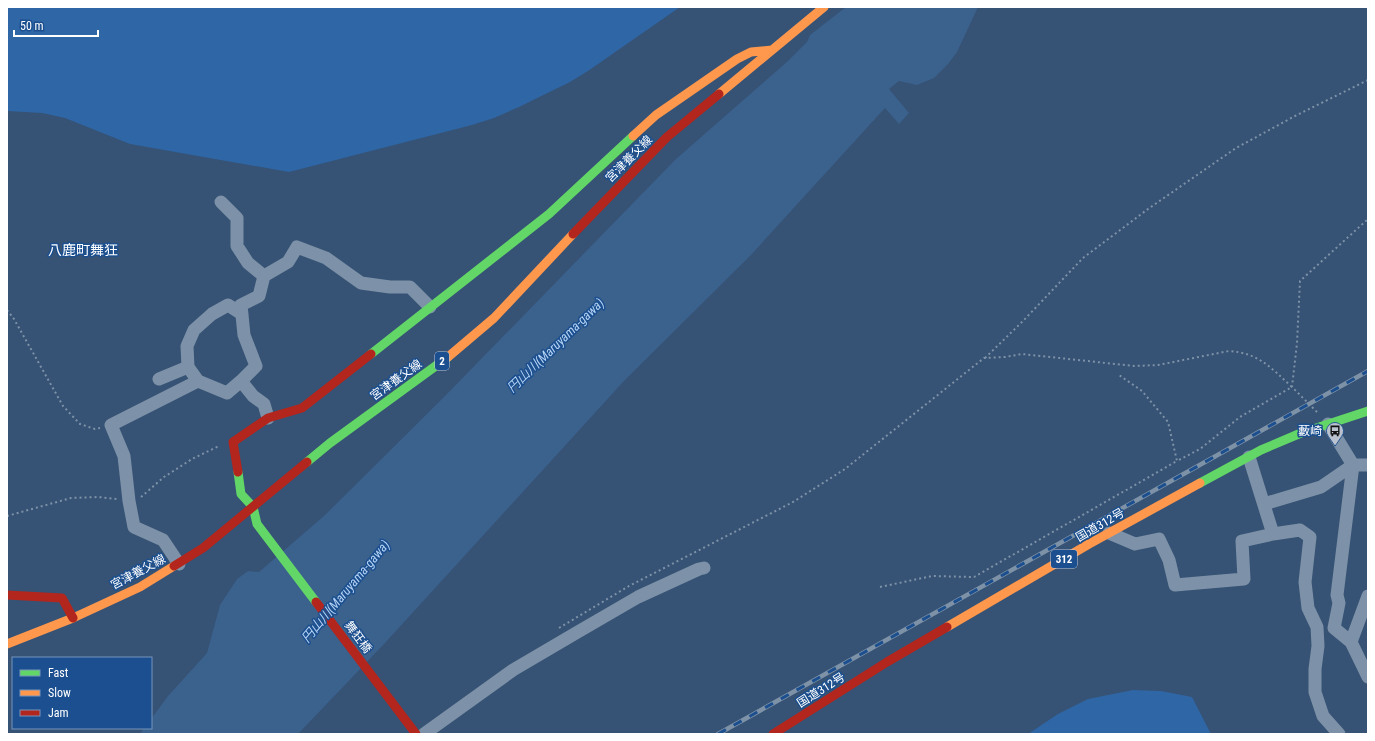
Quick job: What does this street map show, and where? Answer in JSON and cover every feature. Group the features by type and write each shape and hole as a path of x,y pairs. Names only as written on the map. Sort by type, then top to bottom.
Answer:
{"main road":[{"name":"宮津養父線","path":"7,644 73,618 140,587 203,548 330,443 434,367 494,318 667,137 824,7"},
{"path":"253,507 241,494 233,442 268,418 302,408 549,214 656,115 737,59 751,52 772,50"},
{"name":"国道312号","path":"774,734 887,662 1109,533 1249,457 1301,434 1368,411"},
{"name":"舞狂橋","path":"253,507 257,524 418,733"},
{"path":"7,595 62,598 73,618"}],"street":[{"path":"221,202 237,218 237,246 248,263 264,276"},
{"path":"242,314 228,305 212,314 194,330 187,346 188,368 198,381 227,393 241,382 256,366 244,335 242,314 241,305 259,296 264,276 288,262 297,247 326,258 361,283 390,287 410,287 430,307"},
{"path":"159,379 188,368"},
{"path":"179,564 163,540 134,528 129,501 124,456 111,425 198,381"},
{"path":"241,382 253,396 264,404 268,418"},
{"path":"1328,424 1353,465 1337,595 1339,604 1334,628 1351,642 1368,677"},
{"path":"1249,457 1273,534"},
{"path":"1264,504 1321,487 1353,465 1368,465"},
{"path":"1109,533 1135,544 1158,539 1169,560 1175,585 1244,579 1242,541 1300,530 1310,537 1305,582 1308,608 1317,628 1318,646 1314,669 1314,692 1323,716 1339,734"},
{"path":"418,733 514,670 638,597 704,568"},
{"path":"1351,642 1368,596"}],"path":[{"path":"554,631 629,586 793,502 845,469 984,358 1023,321 1083,258 1148,209 1236,148 1295,116 1368,80"},
{"path":"1292,387 1297,343 1300,281 1368,219"},
{"path":"7,310 14,319 63,406 80,424 96,429 111,425"},
{"path":"984,358 1005,357 1022,354 1134,366 1158,365 1229,351 1241,352 1260,359 1292,387 1328,424"},
{"path":"1119,375 1142,391 1168,422 1177,461"},
{"path":"880,587 932,576 974,578 1200,449 1240,418 1292,387"}],"shaded area":[{"path":"7,7 680,7 570,82 494,118 289,172 130,144 65,118 42,113 7,111"},
{"path":"1133,690 1161,691 1192,697 1211,734 1028,734 1058,714 1088,699"}],"water":[{"name":"円山川(Maruyama-gawa)","path":"846,7 978,7 957,52 948,64 934,78 917,85 899,81 889,89 909,113 899,124 885,108 750,256 624,381 385,643 298,734 140,734 143,729 152,729 152,718 168,696 207,653 220,605 237,579 248,571 259,572 325,515 446,395 676,159 788,61 807,42 810,35"}],"railway":[{"path":"718,734 1368,371"}],"traffic: fast":[{"path":"371,354 549,214 633,136"},
{"path":"307,462 330,443 448,357"},
{"path":"1200,483 1261,450 1301,433 1368,411"},
{"path":"238,472 241,494 253,507 257,524 316,602"}],"traffic: slow":[{"path":"719,94 824,7"},
{"path":"633,136 656,115 737,59 751,52 772,50"},
{"path":"448,357 494,318 573,234"},
{"path":"947,627 1089,544 1200,483"},
{"path":"7,644 73,618 140,587 174,566"}],"traffic: jam":[{"path":"573,234 667,137 719,94"},
{"path":"238,472 233,442 268,418 302,408 371,354"},
{"path":"174,566 203,548 307,462"},
{"path":"7,595 62,598 73,618"},
{"path":"316,602 416,734"},
{"path":"773,734 887,662 947,627"}],"place":[{"name":"藪崎","path":"1335,446"}],"district":[{"name":"八鹿町舞狂","path":"83,250"}]}
